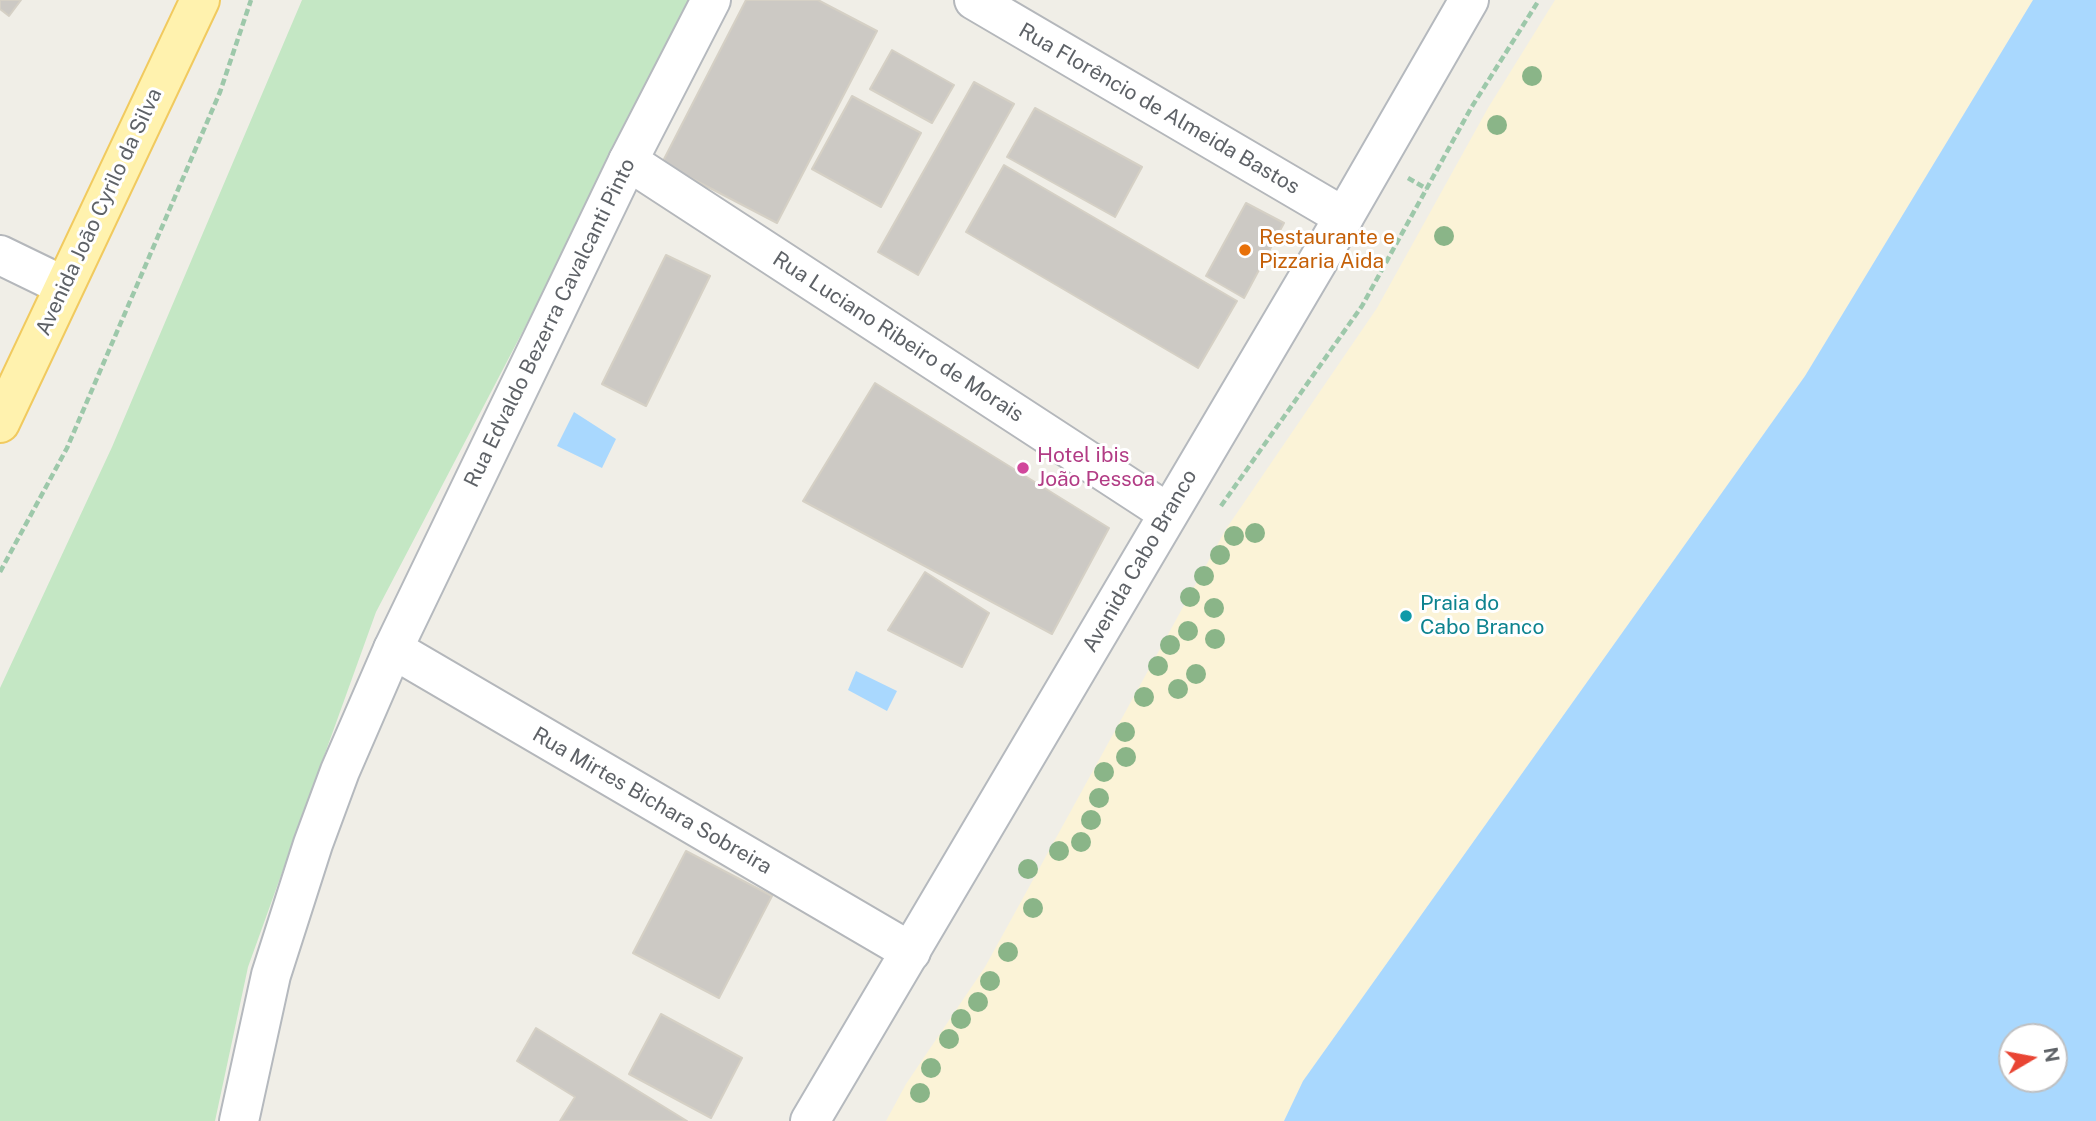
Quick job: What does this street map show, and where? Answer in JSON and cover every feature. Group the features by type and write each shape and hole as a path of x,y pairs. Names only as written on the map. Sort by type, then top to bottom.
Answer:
{"main road":[{"name":"Avenida João Cyrilo da Silva","path":"0,424 200,0"},
{"name":"Rua Edvaldo Bezerra Cavalcanti Pinto","path":"239,1121 271,975 313,844 340,771 393,649 628,161 711,0"},
{"name":"Rua Florêncio de Almeida Bastos","path":"974,0 1344,217"},
{"name":"Avenida Cabo Branco","path":"810,1121 1344,217 1469,0"},
{"name":"Rua Luciano Ribeiro de Morais","path":"628,161 1168,513"},
{"path":"0,255 64,286"},
{"name":"Rua Mirtes Bichara Sobreira","path":"393,649 911,953"}],"path":[{"path":"0,572 67,448 219,92 251,0"},
{"path":"1221,507 1362,306 1471,108 1539,0"}],"green space":[{"path":"302,0 696,0 376,612 248,967 215,1121 0,1121 0,688 112,447"}],"sand":[{"name":"Praia do Cabo Branco","path":"1555,0 2033,0 1805,376 1303,1081 1284,1121 886,1121 906,1084 985,967 1226,529 1377,308 1488,108"}],"water":[{"path":"2033,0 2096,0 2096,1121 1284,1121 1303,1081 1805,376"},
{"path":"574,412 616,439 602,468 557,446"},
{"path":"856,671 897,691 887,711 848,690"}],"building":[{"path":"0,0 21,0 9,16 0,9"},
{"path":"746,0 818,0 877,31 777,223 662,163"},
{"path":"892,50 954,85 932,123 870,89"},
{"path":"974,82 1014,104 918,275 878,252"},
{"path":"852,96 921,133 881,207 812,169"},
{"path":"1035,108 1142,167 1115,217 1007,157"},
{"path":"1004,165 1237,301 1198,368 966,232"},
{"name":"Restaurante e Pizzaria Aida","path":"1246,203 1284,223 1244,298 1206,276"},
{"path":"666,255 710,276 646,406 602,384"},
{"path":"875,383 1109,528 1052,634 803,501"},
{"path":"925,572 989,613 962,667 888,630"},
{"path":"686,851 772,896 719,998 633,953"},
{"path":"661,1014 742,1058 711,1118 629,1074"},
{"path":"536,1028 687,1121 560,1121 575,1097 517,1061"}],"place":[{"name":"Restaurante e Pizzaria Aida","path":"1245,250"},
{"name":"Hotel ibis João Pessoa","path":"1023,468"},
{"name":"Praia do Cabo Branco","path":"1406,616"}]}
